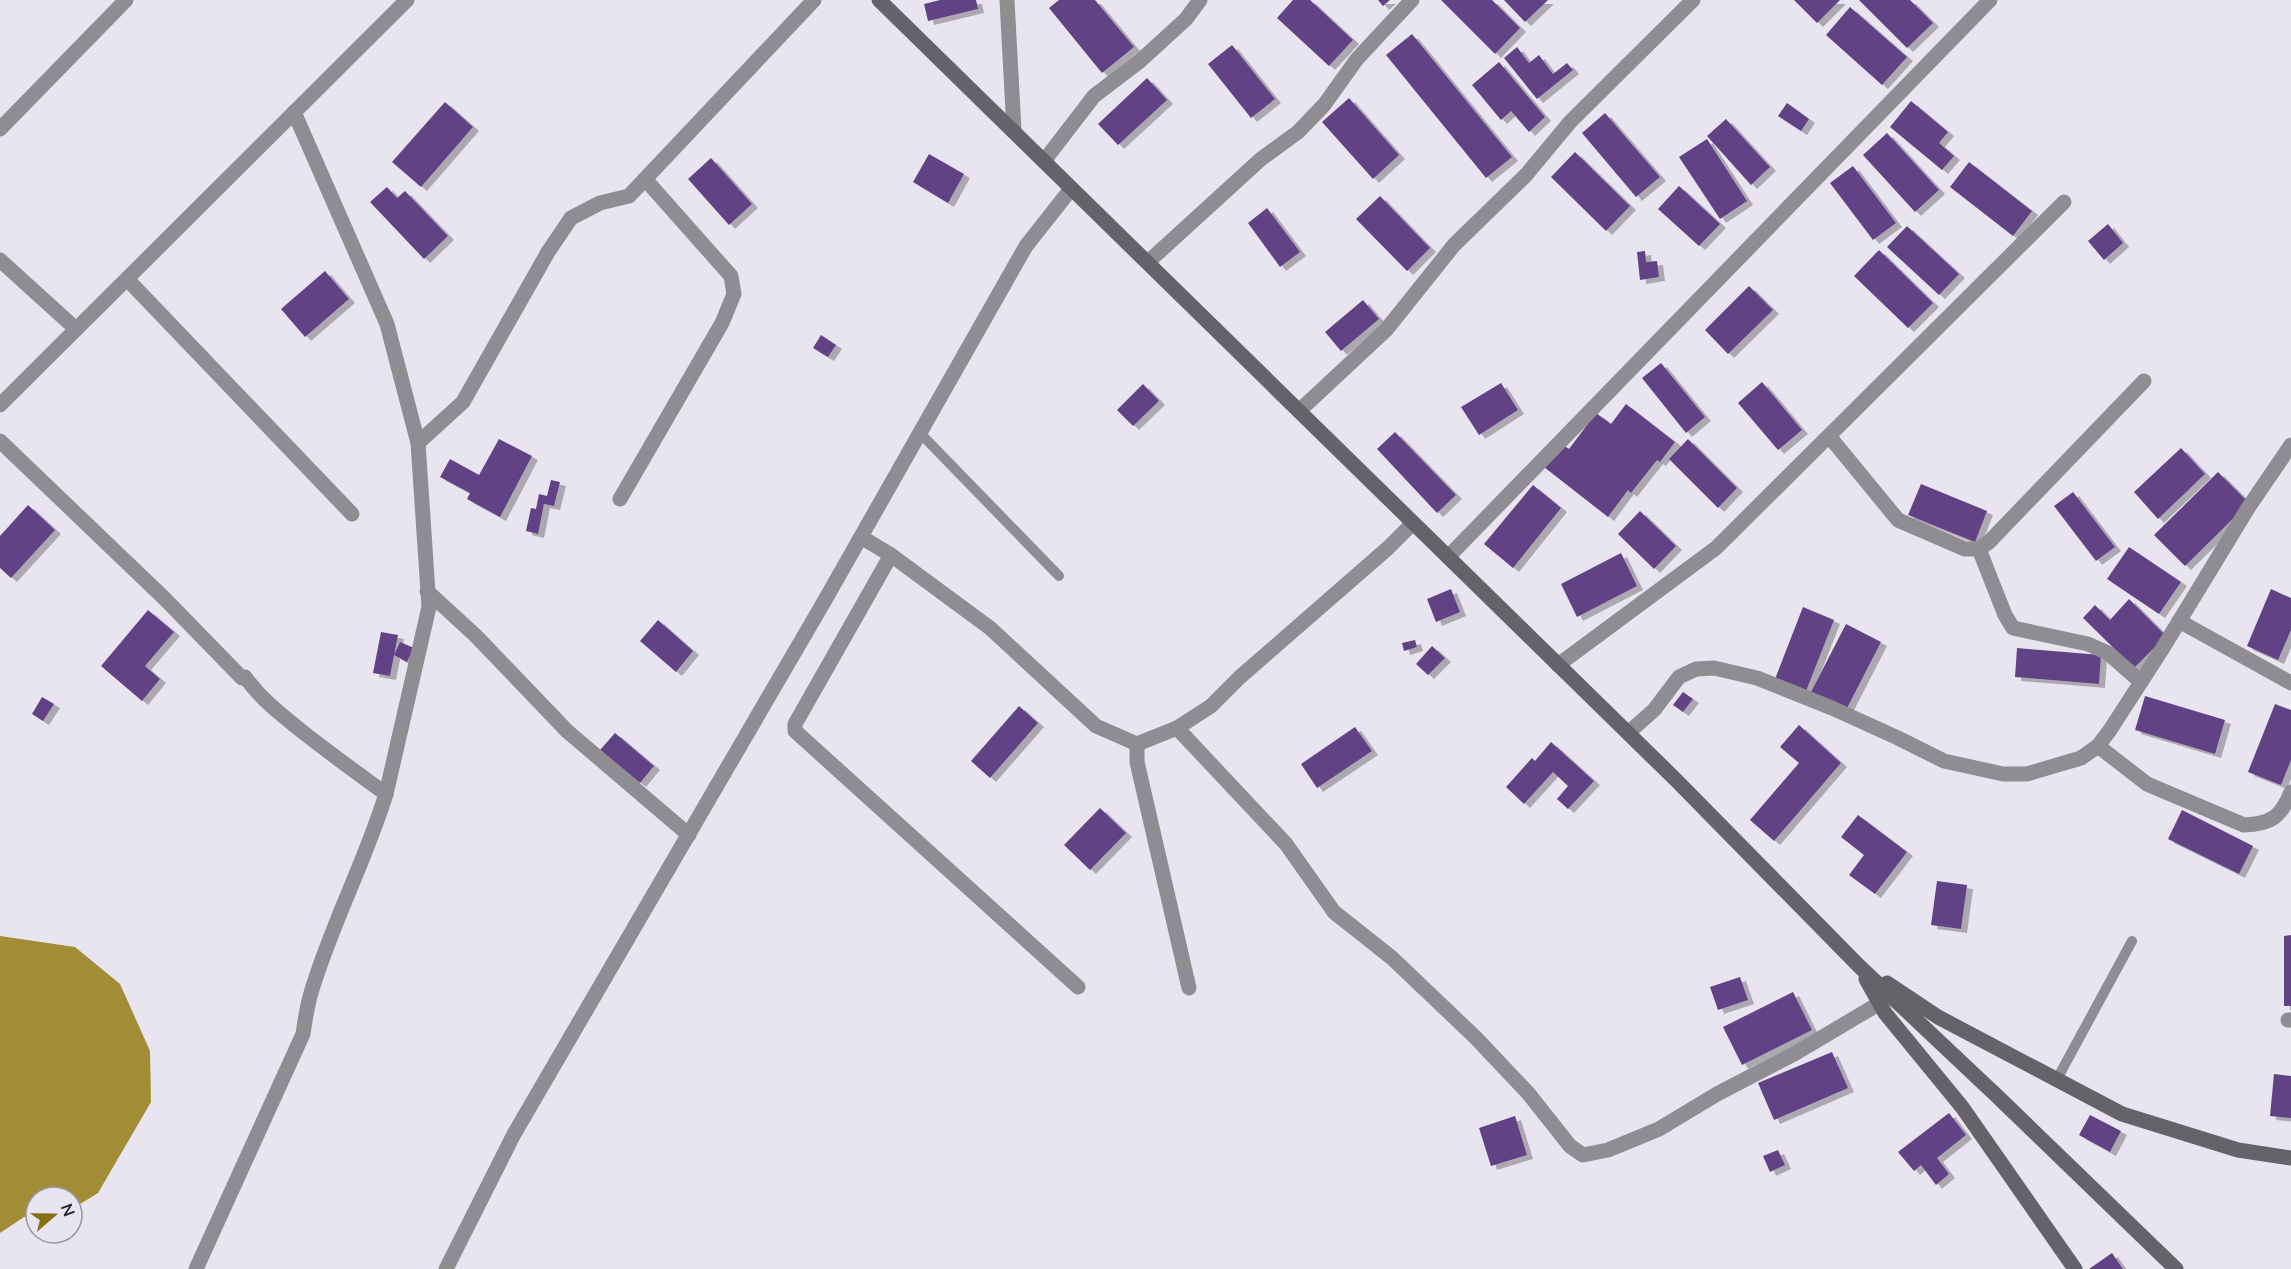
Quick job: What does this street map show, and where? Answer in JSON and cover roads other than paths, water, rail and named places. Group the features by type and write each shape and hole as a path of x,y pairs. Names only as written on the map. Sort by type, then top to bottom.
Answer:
{"street":[{"path":"0,129 126,0"},
{"path":"0,405 407,0"},
{"path":"418,443 463,402 548,252 571,218 600,203 629,196 814,0"},
{"path":"879,0 1628,733 1859,966 2176,1269"},
{"path":"1007,0 1014,131"},
{"path":"1044,161 1094,96 1140,61 1186,19 1200,0"},
{"path":"1148,262 1261,159 1298,132 1324,105 1357,59 1412,0"},
{"path":"1299,411 1386,330 1454,245 1526,175 1570,122 1693,0"},
{"path":"1448,557 1990,0"},
{"path":"196,1269 303,1034 310,995 386,794 429,606 418,443 387,324 294,112"},
{"path":"620,499 722,322 734,294 731,276 645,179"},
{"path":"446,1269 514,1134 861,537 1026,246 1071,189"},
{"path":"1558,665 1716,548 2064,202"},
{"path":"0,260 76,329"},
{"path":"127,279 352,514"},
{"path":"1829,435 1898,520 1965,549 1979,549 1989,542 2144,381"},
{"path":"0,441 165,599 229,667 242,678 245,677 256,693 334,757 386,794"},
{"path":"1628,733 1654,710 1679,677 1696,669 1714,668 1757,678 1887,733 1944,761 1976,769 2003,774 2027,774 2081,758 2098,746 2141,682 2248,508 2291,445"},
{"path":"861,537 891,555 990,628 1096,726 1137,744 1177,728 1211,706 1240,677 1388,548 1413,523"},
{"path":"1979,549 2013,628 2088,644 2108,653 2141,682"},
{"path":"891,555 795,724 795,731 1078,987"},
{"path":"427,591 476,636 567,731 689,835"},
{"path":"2180,621 2291,683"},
{"path":"1177,728 1286,844 1334,912 1392,958 1476,1038 1528,1093 1570,1146 1583,1155 1608,1150 1659,1129 1880,1003"},
{"path":"1137,744 1137,762 1190,988"},
{"path":"2098,746 2146,784 2244,825 2261,824 2273,820 2287,802 2291,792"},
{"path":"1859,966 1885,1013 1962,1107 2075,1269"},
{"path":"1859,966 1938,1017 2122,1114 2238,1149 2291,1158"}],"lane":[{"path":"920,433 1059,576"},
{"path":"2057,1079 2132,941"}]}
